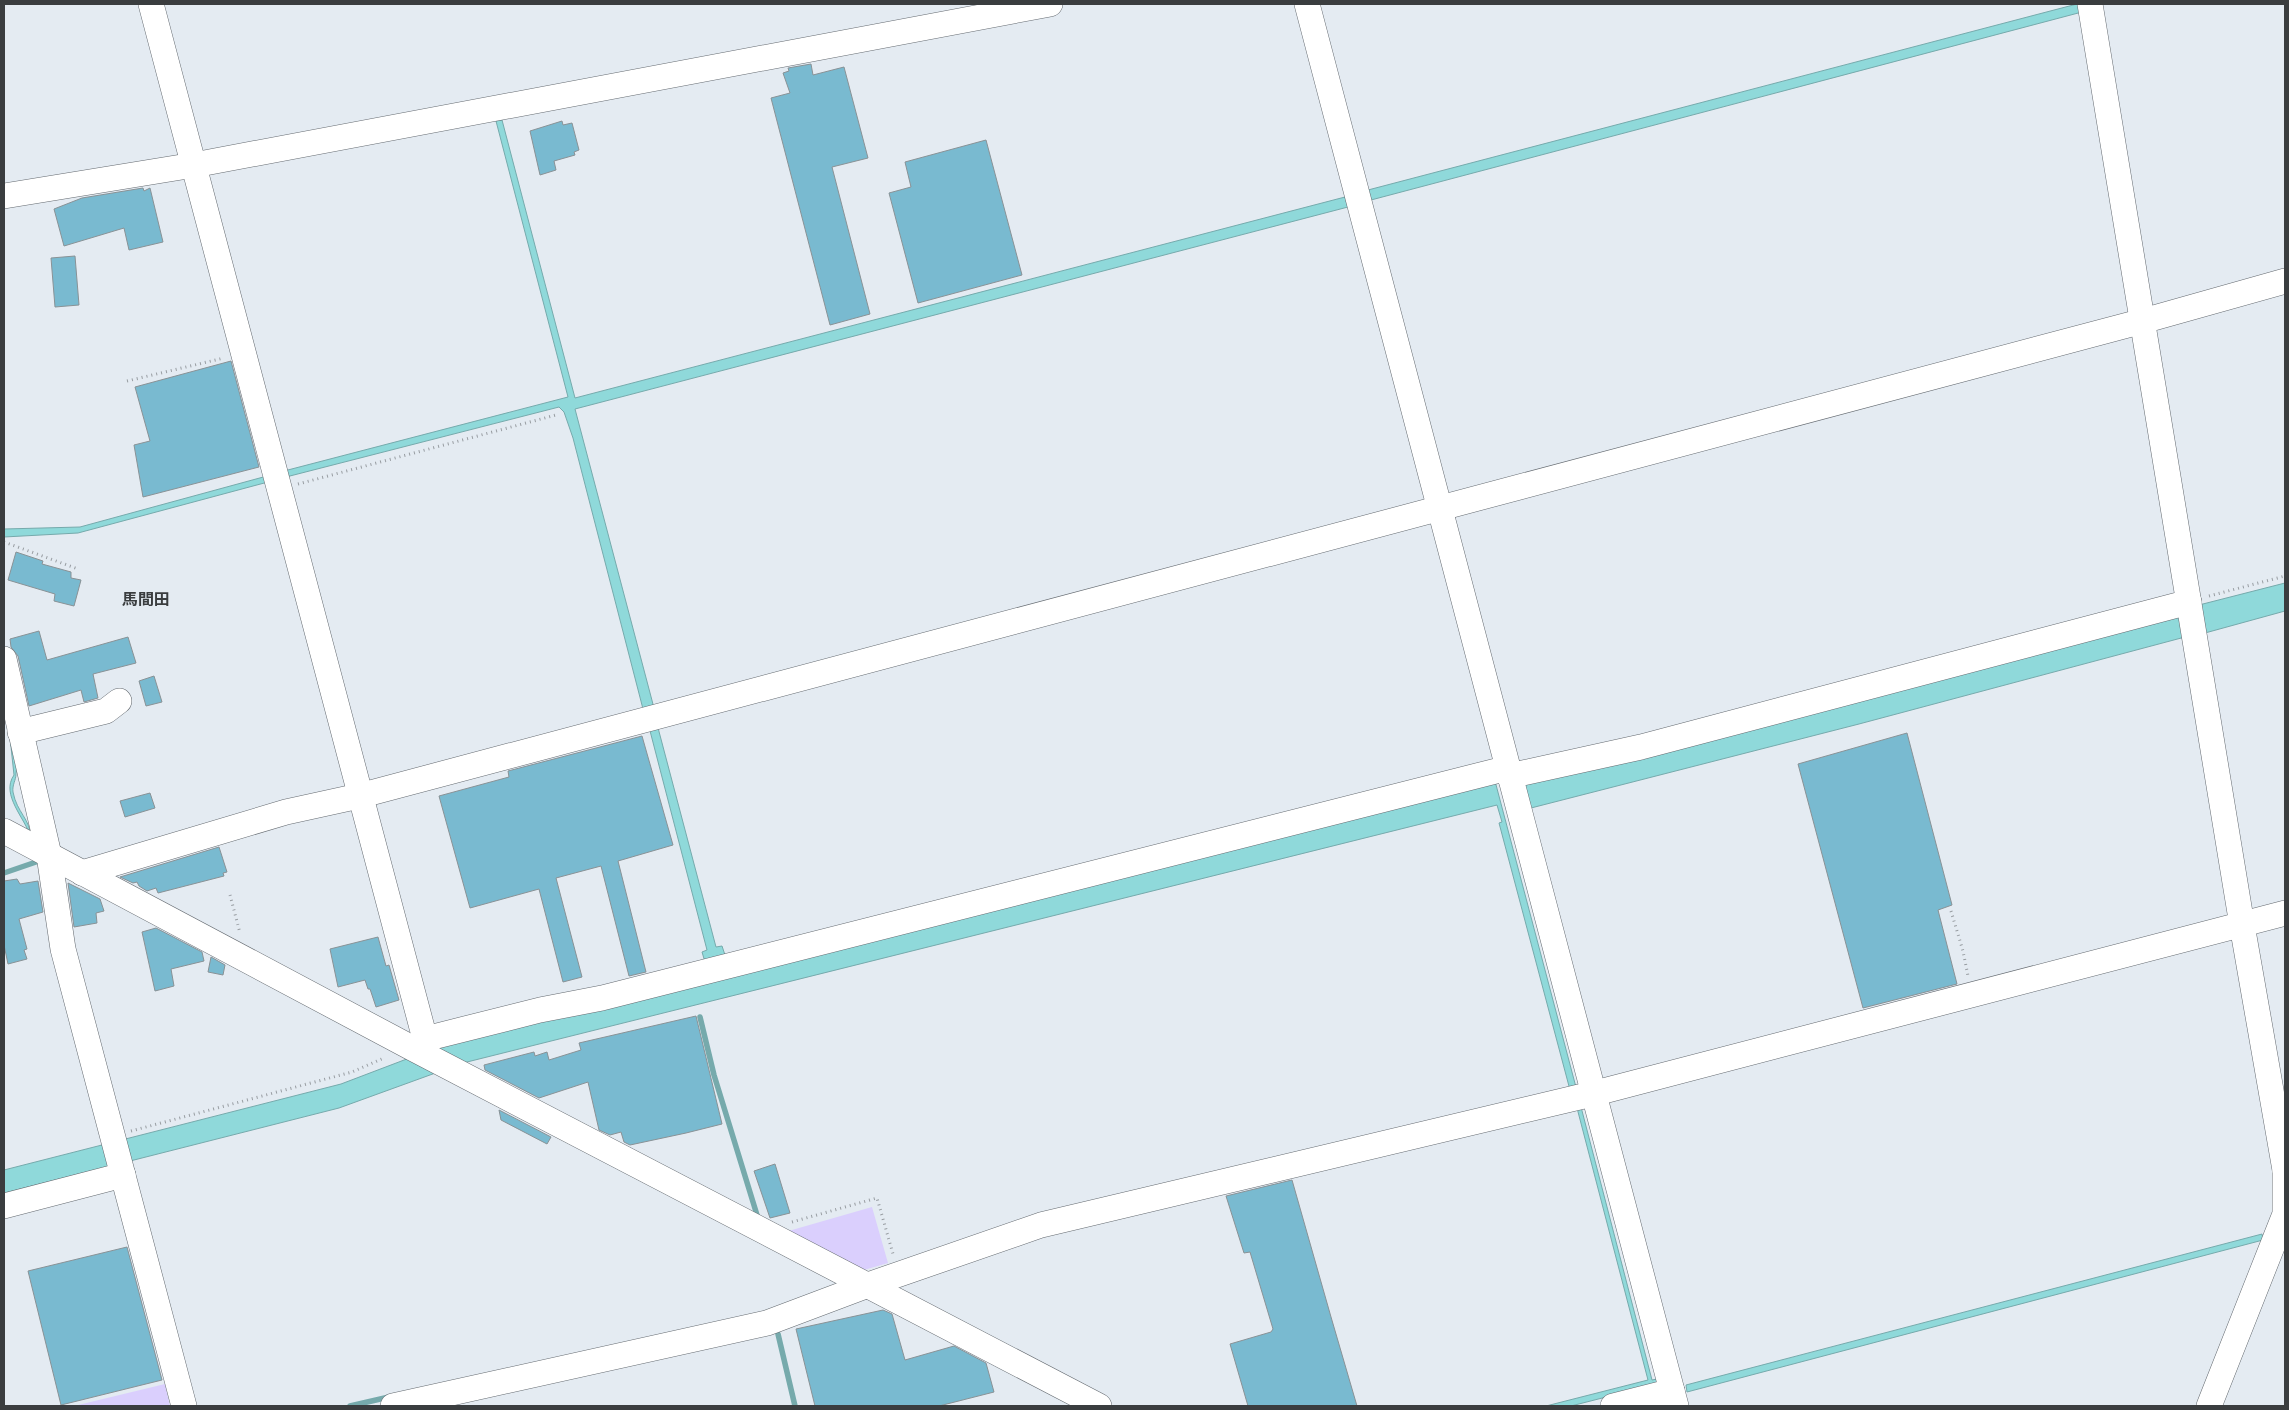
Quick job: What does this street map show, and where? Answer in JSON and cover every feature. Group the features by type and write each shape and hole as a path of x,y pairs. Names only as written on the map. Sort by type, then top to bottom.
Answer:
{"street":[{"path":"151,4 358,796 418,1047"},
{"path":"4,196 194,165 1050,4"},
{"path":"1307,4 1592,1094 1674,1399 1614,1406"},
{"path":"2090,4 2242,924 2285,1171 2285,1214 2208,1406"},
{"path":"82,872 286,812 358,796 2143,321 2285,281"},
{"path":"418,1047 540,1010 602,998 1509,775 1641,748 2189,602"},
{"path":"4,662 49,855 63,949 184,1406"},
{"path":"20,732 106,711 119,701"},
{"path":"4,831 1098,1406"},
{"path":"393,1406 767,1322 1042,1225 1592,1094 2285,913"},
{"path":"4,1206 123,1175"}],"path":[{"path":"127,381 243,353"},
{"path":"279,489 556,415"},
{"path":"4,542 78,569"},
{"path":"2189,602 2285,576"},
{"path":"230,895 248,960"},
{"path":"1951,911 1963,951 1971,995"},
{"path":"113,1136 352,1072 418,1047"},
{"path":"764,1230 877,1198 899,1274"}],"shaded area":[{"path":"872,1207 888,1263 857,1272 785,1232"},
{"path":"165,1384 170,1406 74,1406"}],"water":[{"path":"2081,4 2082,12 1371,200 1368,190"},
{"path":"502,120 575,398 1345,197 1348,207 575,409 654,708 643,709 573,438 564,412 559,407 286,477 284,471 568,397 496,121"},
{"path":"267,476 268,482 78,533 4,537 4,529 80,527"},
{"path":"2285,583 2285,611 2205,633 2199,605"},
{"path":"2181,610 2185,637 1859,724 1531,808 1524,784"},
{"path":"657,724 716,947 722,946 726,958 705,962 702,952 707,950 649,727"},
{"path":"9,728 16,762 13,792 17,805 28,825 31,838 15,807 10,791 14,775"},
{"path":"1495,781 1577,1091 1570,1090 1499,823 1502,822 1497,805 463,1063 339,1108 4,1193 4,1170 341,1084 433,1049"},
{"path":"1581,1107 1652,1380 1657,1379 1657,1384 1571,1406 1546,1406 1648,1380 1577,1108"},
{"path":"2262,1234 2263,1240 1687,1392 1686,1385"}],"building":[{"path":"811,64 813,75 844,67 868,158 832,167 870,314 830,325 771,98 790,93 783,73 789,71 788,68"},
{"path":"562,121 563,125 572,123 579,150 574,152 575,155 554,161 556,170 540,175 530,131"},
{"path":"986,140 1022,275 918,303 889,193 911,187 905,162"},
{"path":"143,188 144,191 150,188 163,242 129,250 124,228 64,246 54,209 82,198"},
{"path":"75,256 79,305 55,307 51,258"},
{"path":"231,361 259,467 143,497 134,445 150,441 135,387"},
{"path":"16,552 43,561 42,564 71,572 71,578 81,580 74,606 54,601 55,594 8,580"},
{"path":"39,631 47,660 128,637 136,663 93,674 98,698 84,702 81,690 29,706 18,656 11,647 10,639"},
{"path":"154,676 162,702 146,706 139,681"},
{"path":"1907,733 1952,905 1938,910 1957,984 1863,1008 1798,764"},
{"path":"642,736 673,845 618,861 646,972 629,976 601,866 556,878 582,977 563,982 539,889 470,908 439,796 509,777 508,771"},
{"path":"150,793 155,808 125,817 120,801"},
{"path":"219,847 227,872 223,873 224,876 158,893 156,888 147,891 139,886 137,882 133,883 120,877"},
{"path":"17,879 20,884 38,881 43,912 19,919 27,949 24,950 27,959 8,964 4,945 4,881"},
{"path":"68,883 100,899 104,911 96,913 97,923 74,927"},
{"path":"156,928 202,952 204,961 171,969 174,986 155,991 142,932"},
{"path":"378,937 386,966 389,965 399,1000 376,1007 365,980 338,987 330,949"},
{"path":"211,957 225,965 223,975 208,972"},
{"path":"696,1016 722,1124 630,1145 624,1142 621,1132 610,1135 599,1130 588,1082 539,1098 485,1070 484,1065 534,1052 535,1056 547,1052 549,1060 581,1050 579,1043"},
{"path":"499,1110 551,1137 547,1144 501,1120"},
{"path":"775,1164 790,1213 770,1218 754,1171"},
{"path":"1292,1180 1357,1406 1248,1406 1230,1344 1271,1332 1273,1329 1250,1252 1244,1253 1226,1196"},
{"path":"127,1247 162,1380 61,1405 28,1271"},
{"path":"883,1310 892,1314 905,1360 954,1346 986,1363 994,1392 939,1406 815,1406 796,1329"}],"waterway":[{"path":"4,873 36,862"},
{"path":"700,1017 714,1075 757,1215"},
{"path":"778,1334 795,1406"},
{"path":"350,1406 389,1397"}],"district":[{"name":"馬間田","path":"146,598"}]}
